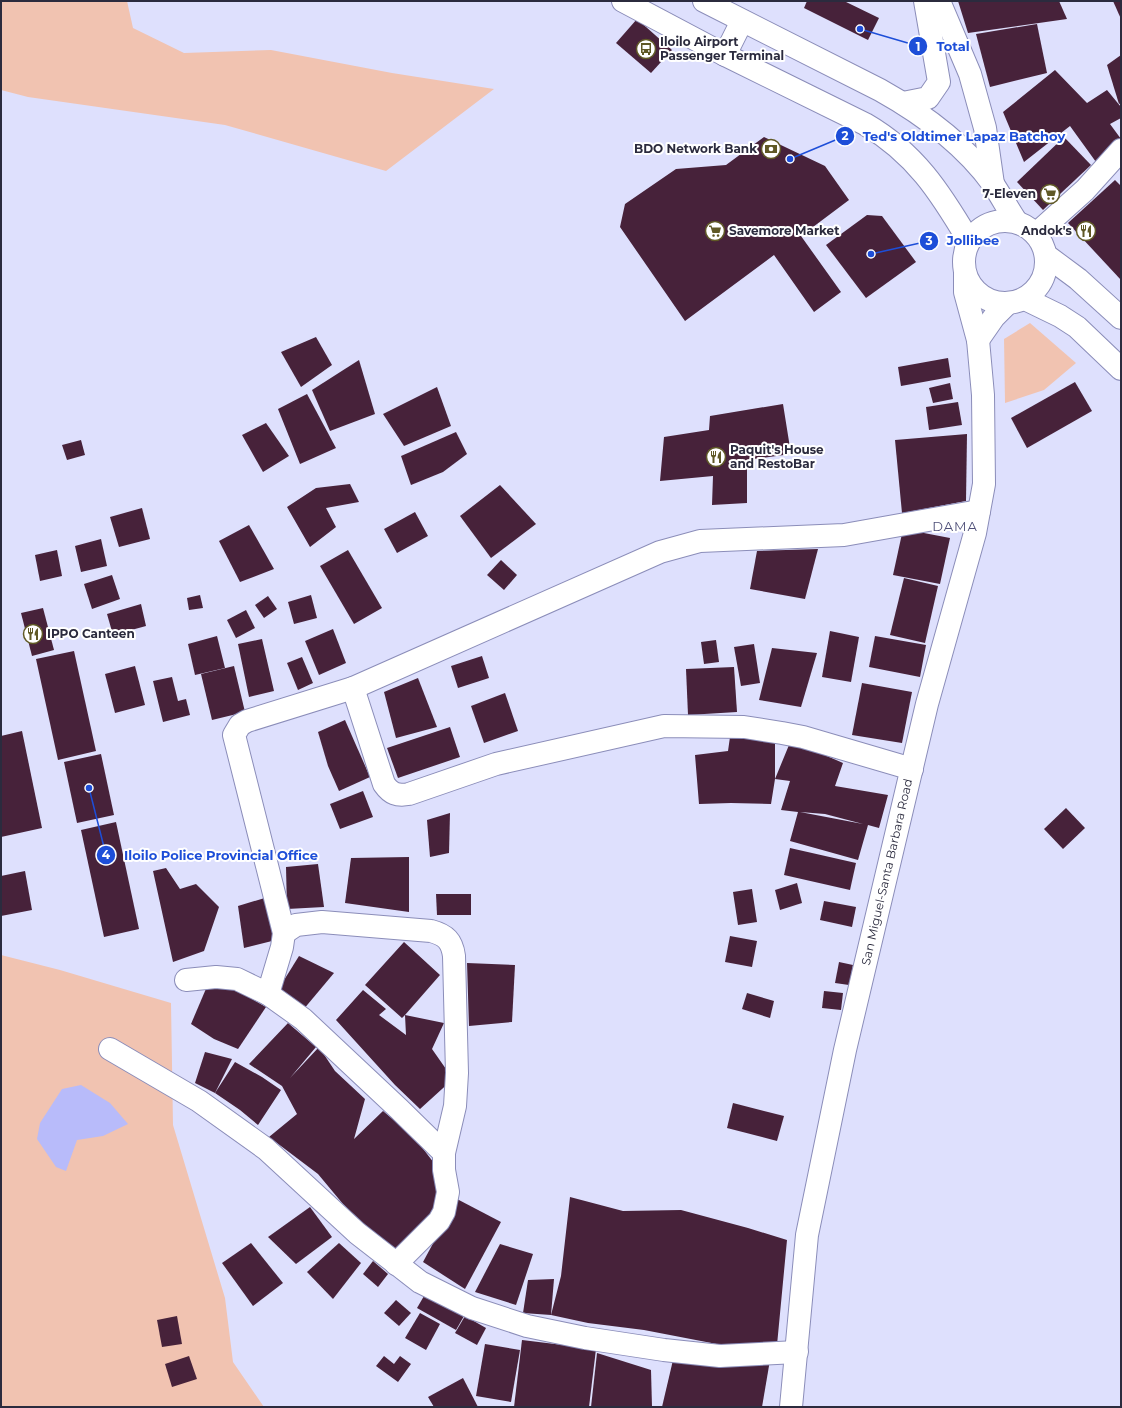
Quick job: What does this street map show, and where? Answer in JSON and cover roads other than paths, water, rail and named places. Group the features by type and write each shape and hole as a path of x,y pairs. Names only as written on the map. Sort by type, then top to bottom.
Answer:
{"street":[{"path":"623,1 725,55 865,124 881,134 899,147 918,165 947,203 969,241"},
{"path":"704,1 903,103 929,120 950,138 993,184 1016,221"},
{"path":"903,103 928,98 939,82 925,1"},
{"path":"939,1 970,74 985,128 993,184"},
{"path":"725,55 742,21"},
{"path":"1036,234 1085,190 1121,150"},
{"path":"978,340 994,317 1016,301 1038,288 1045,273 1047,256 1043,244 1036,234 1027,226 1016,221 1002,220 989,223 977,231 969,241 963,262 965,273 971,286 981,296 994,302 1016,301 1060,316 1077,327 1121,369"},
{"path":"1047,256 1078,279 1121,318"},
{"name":"San Miguel-Santa Barbara Road","path":"792,1407 807,1235 845,1050 927,704 975,533 984,484 983,395 978,340 966,292 965,273"},
{"path":"268,994 282,948 284,933 234,735 240,724 353,688 660,552 700,541 844,535 979,511"},
{"path":"353,688 384,784 394,794 409,794 496,764 664,726 744,727 782,733 804,737 912,768"},
{"path":"284,933 296,925 333,922 431,931 440,933 451,943 454,956 457,1073 455,1106 444,1152 444,1170 448,1192 444,1212 439,1221 396,1264"},
{"path":"186,980 216,977 237,979 268,994 303,1019 444,1152"},
{"path":"110,1049 200,1101 266,1149 357,1233 396,1264 420,1282 472,1308 527,1326 585,1338 664,1350 720,1356 797,1352"}],"water":[{"path":"81,1085 110,1103 128,1124 103,1136 77,1140 66,1171 56,1167 37,1139 40,1123 62,1089"}],"place":[{"name":"Total","path":"860,29"},
{"name":"Iloilo Airport Passenger Terminal","path":"646,49"},
{"name":"BDO Network Bank","path":"771,149"},
{"name":"Ted's Oldtimer Lapaz Batchoy","path":"790,159"},
{"name":"7-Eleven","path":"1050,194"},
{"name":"Savemore Market","path":"715,231"},
{"name":"Andok's","path":"1086,231"},
{"name":"Jollibee","path":"871,254"},
{"name":"Paquit's House and RestoBar","path":"716,457"},
{"name":"IPPO Canteen","path":"33,634"},
{"name":"Iloilo Police Provincial Office","path":"89,788"}],"district":[{"name":"DAMA","path":"955,526"}]}
